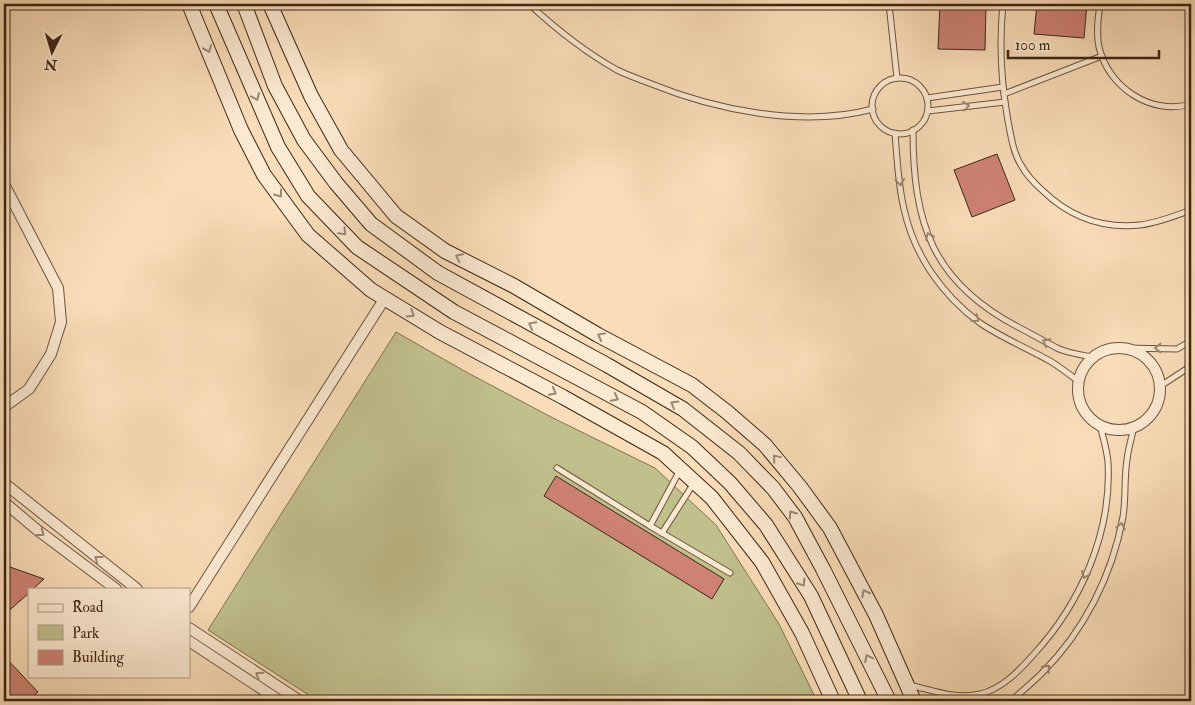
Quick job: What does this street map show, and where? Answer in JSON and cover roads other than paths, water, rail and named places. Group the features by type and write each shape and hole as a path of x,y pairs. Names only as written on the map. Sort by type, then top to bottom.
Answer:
{"main road":[{"path":"189,4 241,130 264,175 308,235 371,290 440,332 563,397 663,453 712,498 762,562 802,633 833,701"},
{"path":"216,4 278,147 308,196 356,247 454,312 642,412 692,447 730,483 766,525 810,596 860,701"},
{"path":"244,4 275,86 304,140 336,183 371,224 438,273 607,365 683,409 740,453 773,488 795,517 889,701"},
{"path":"270,4 311,96 341,150 396,216 445,251 514,286 598,335 692,386 727,412 765,445 800,486 830,528 876,615 914,701"}],"street":[{"path":"4,184 58,288 61,322 52,354 30,389 4,407"},
{"path":"190,605 385,298"},
{"path":"1111,348 1122,348 1134,351 1148,361 1157,376 1160,387 1155,406 1143,421 1134,426 1117,429 1100,425 1084,411 1078,391 1078,380 1083,368 1092,358 1111,348"},
{"path":"4,483 136,588"},
{"path":"4,502 36,529 115,588"},
{"path":"190,629 300,701"},
{"path":"190,642 280,701"}],"lane":[{"path":"529,4 547,21 582,48 619,71 708,104 758,114 814,116 853,114 872,109"},
{"path":"888,4 897,78"},
{"path":"1003,4 1000,41 1003,90 1012,144 1020,164 1031,180 1052,200 1070,212 1089,221 1119,226 1140,225 1191,210"},
{"path":"1100,4 1098,33 1102,56 1114,78 1135,96 1144,101 1173,107 1191,104"},
{"path":"927,98 1003,90 1102,56"},
{"path":"897,78 907,78 916,82 923,89 927,98 928,111 921,125 904,133 895,133 880,125 872,109 876,92 881,85 897,78"},
{"path":"928,111 1005,102"},
{"path":"913,130 913,162 922,218 933,246 953,276 978,302 1001,318 1060,349 1092,358"},
{"path":"895,133 901,191 907,222 919,252 936,280 958,304 981,323 1052,362 1078,380"},
{"path":"1122,348 1177,348 1191,341"},
{"path":"1160,387 1191,366"},
{"path":"907,684 961,696 985,693 1000,686 1014,674 1053,632 1083,582 1096,548 1100,531 1106,495 1108,462 1100,425"},
{"path":"1011,701 1056,659 1080,626 1100,590 1119,535 1125,496 1126,460 1134,426"},
{"path":"557,468 730,573"},
{"path":"650,526 680,469"},
{"path":"662,533 694,482"}]}
